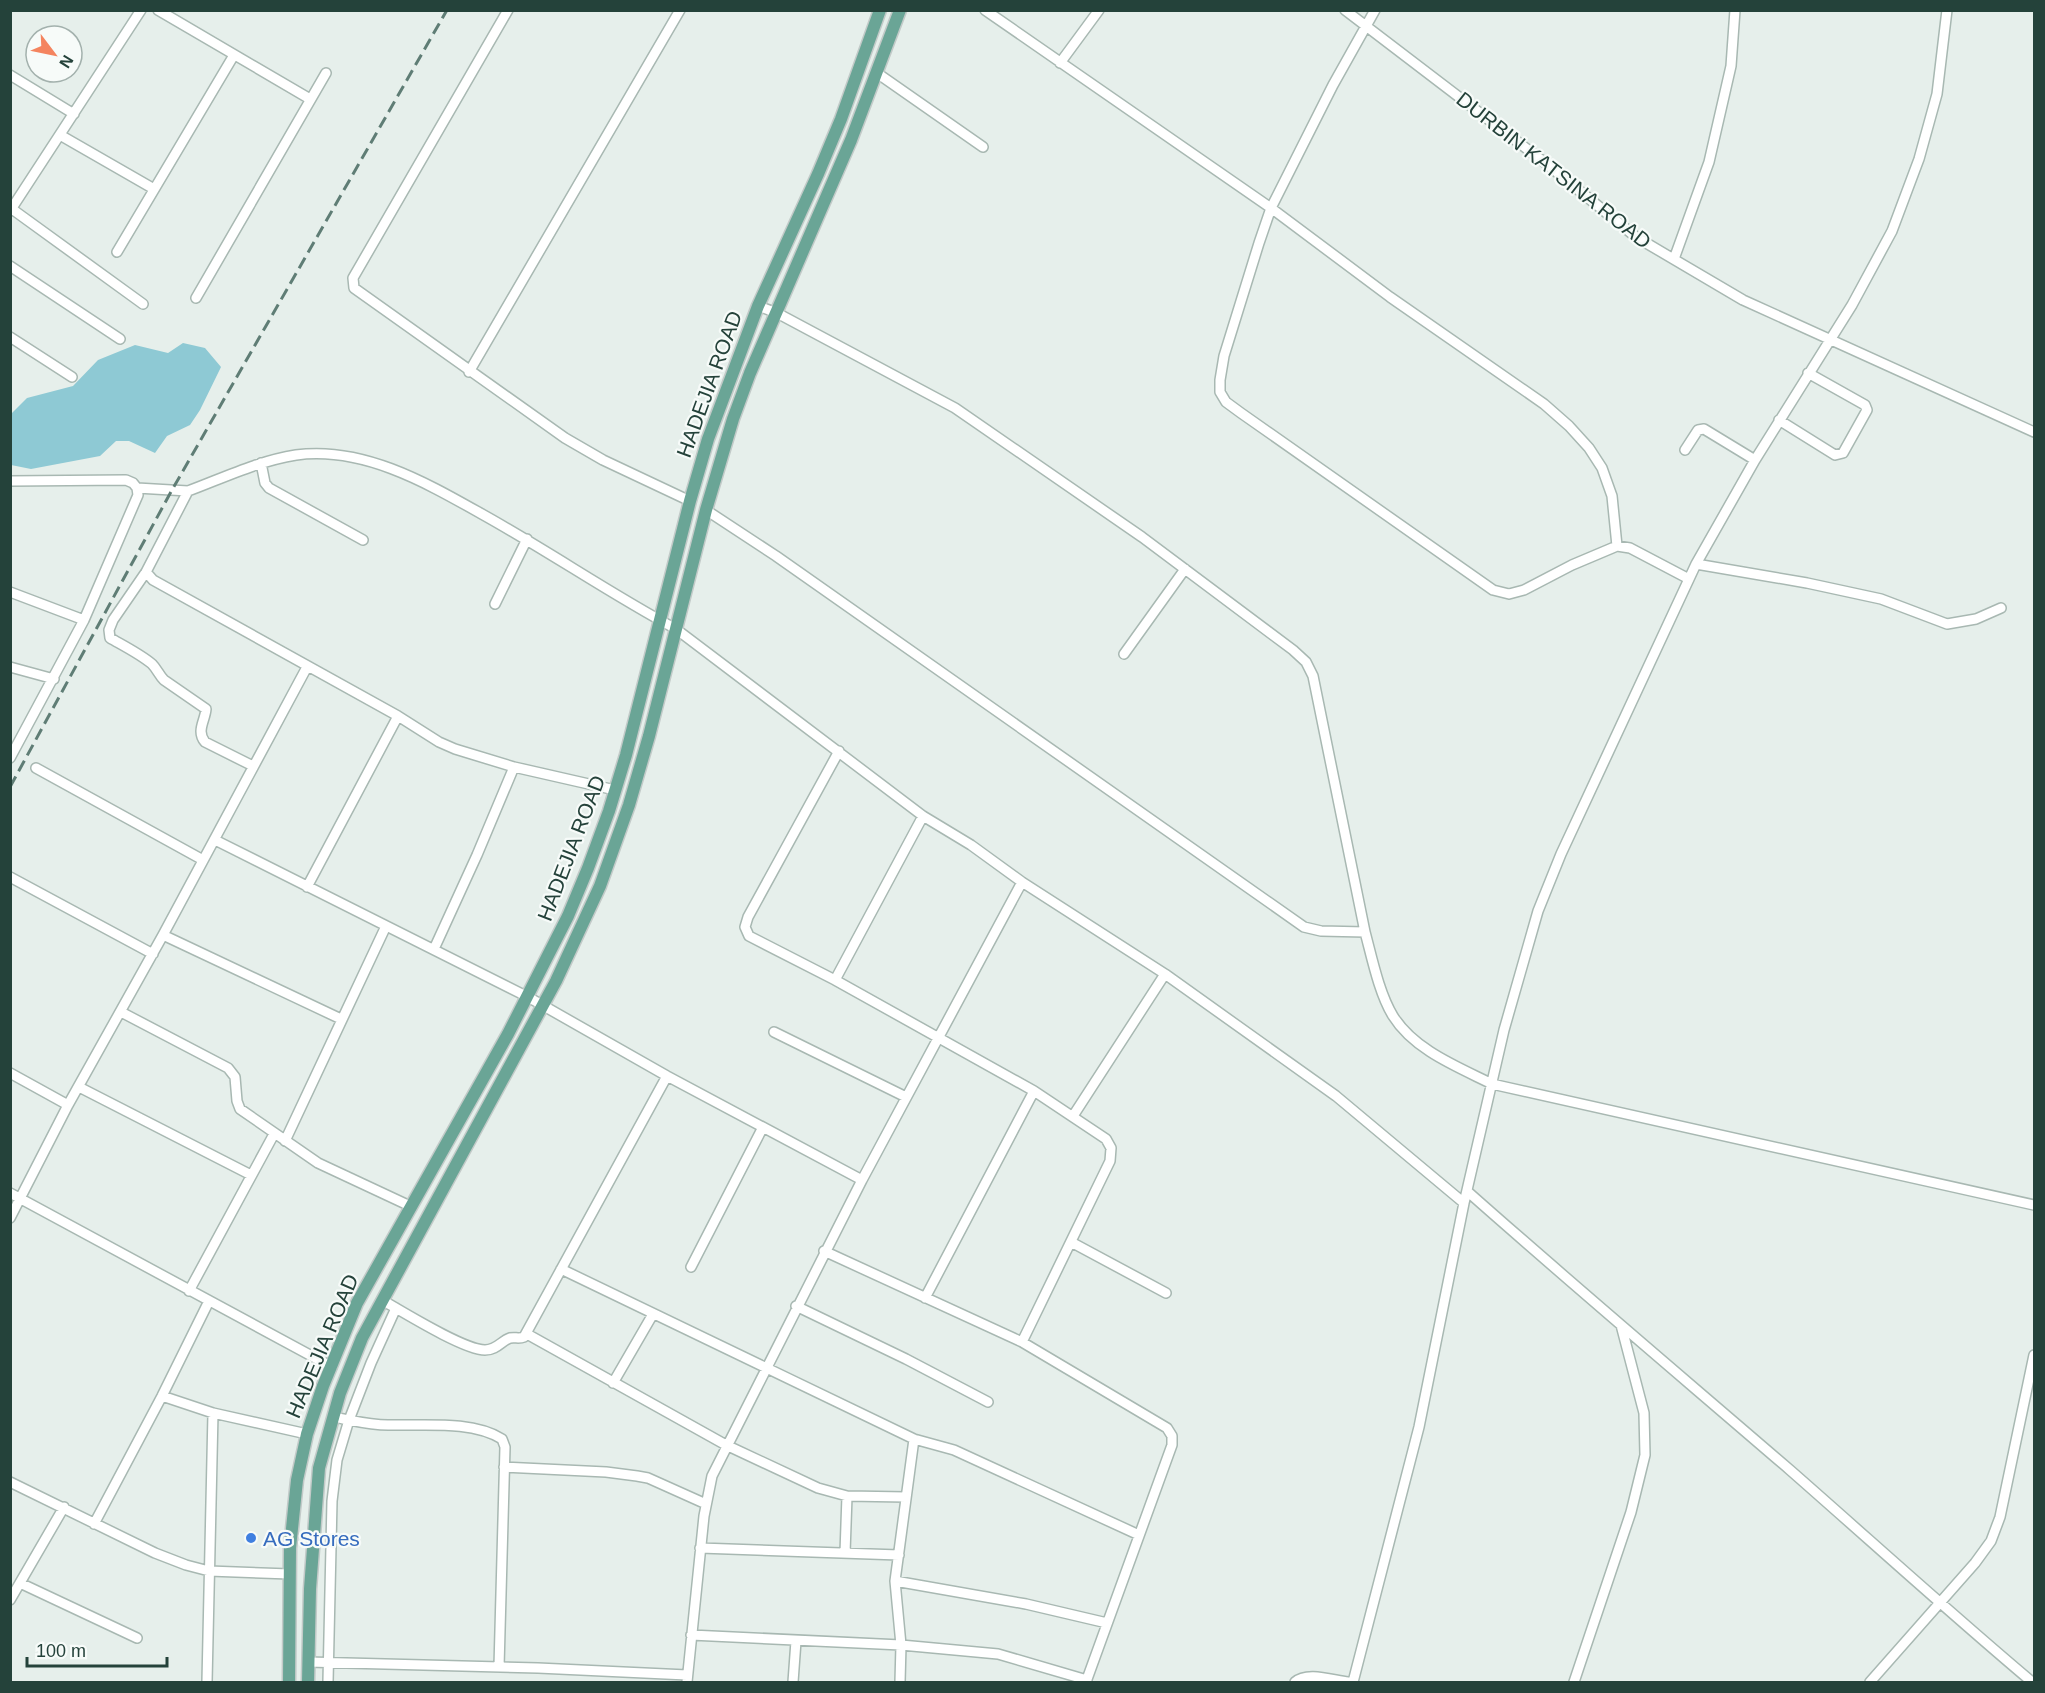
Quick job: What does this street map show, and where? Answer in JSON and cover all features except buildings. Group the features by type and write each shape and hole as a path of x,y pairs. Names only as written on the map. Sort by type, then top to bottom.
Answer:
{"main road":[{"name":"HADEJIA ROAD","path":"290,1683 290,1548 297,1480 307,1434 323,1386 357,1303 483,1081 568,916 588,868 615,790 690,501 721,402 758,306 818,174 880,10"},
{"name":"HADEJIA ROAD","path":"308,1683 310,1589 319,1468 350,1368 382,1300 543,1005 600,886 629,805 667,672 706,510 733,419 750,373 851,140 900,10"},
{"path":"357,1303 376,1312"}],"street":[{"path":"141,10 11,210 144,304"},
{"path":"158,10 310,99"},
{"path":"508,10 353,278 354,288 565,438 603,460 690,501"},
{"path":"470,372 680,10"},
{"path":"985,10 1271,208 1390,297 1544,404 1589,448 1602,468 1612,496 1617,546"},
{"path":"1060,63 1098,10"},
{"name":"DURBIN KATSINA ROAD","path":"1346,10 1548,165 1636,237 1743,300 2034,432"},
{"path":"1375,10 1271,208 1224,356 1220,392 1226,402 1493,590 1509,594 1524,590 1572,565 1617,546 1630,548 1689,579"},
{"path":"1674,259 1709,162 1731,66 1735,10"},
{"path":"1353,1683 1419,1427 1464,1203 1504,1030 1538,910 1561,854 1696,564 1779,420 1852,305 1892,231 1919,159 1937,94 1947,10"},
{"path":"117,252 234,55"},
{"path":"196,298 326,73"},
{"path":"877,73 983,147"},
{"path":"10,75 74,114"},
{"path":"60,135 154,189"},
{"path":"10,266 120,339"},
{"path":"758,306 777,313 955,408 1142,537 1306,662 1313,676 1374,969 1393,1016 1409,1035 1444,1059 1492,1084 2034,1205"},
{"path":"10,337 72,377"},
{"path":"1779,420 1835,455 1843,453 1866,410 1865,405 1808,373"},
{"path":"1684,450 1698,430 1704,429 1755,460"},
{"path":"136,488 188,491 261,463 297,455 326,455 361,460 401,472 527,539 638,609 676,629 923,816 971,845 1022,882 1165,974 1336,1096 1464,1203"},
{"path":"261,463 265,483 269,488 363,540"},
{"path":"10,481 126,480 133,483 138,495 84,620 54,679 14,745 10,758"},
{"path":"188,491 146,572 113,620 109,630 110,638 143,657 155,667 158,675 164,680 206,709 200,730 205,742 253,766"},
{"path":"706,510 776,556 1304,927 1321,931 1365,932"},
{"path":"495,604 527,539"},
{"path":"1696,564 1807,583 1881,599 1947,624 1976,619 2001,608"},
{"path":"1124,654 1185,569"},
{"path":"146,572 153,580 454,749 514,767 615,790"},
{"path":"10,592 84,620"},
{"path":"10,667 54,679"},
{"path":"10,1218 68,1106 153,954 307,667"},
{"path":"307,886 398,716"},
{"path":"839,751 748,917 745,927 748,936 835,980 1034,1091 1106,1139 1111,1148 1110,1161 1022,1342"},
{"path":"434,950 514,767"},
{"path":"36,768 203,861"},
{"path":"835,980 923,816"},
{"path":"214,840 528,996 667,1076 861,1180"},
{"path":"10,877 153,954"},
{"path":"308,1662 499,1667 687,1679 700,1548 712,1476 861,1180 1022,882"},
{"path":"285,1141 386,926"},
{"path":"163,935 341,1019"},
{"path":"1073,1116 1165,974"},
{"path":"121,1012 228,1068 235,1077 240,1109 274,1134 318,1163 410,1206"},
{"path":"774,1032 906,1097"},
{"path":"10,1072 68,1106"},
{"path":"382,1300 452,1338 485,1350 499,1347 510,1338 520,1339 527,1334 667,1076"},
{"path":"79,1087 251,1175"},
{"path":"925,1298 1034,1091"},
{"path":"691,1266 763,1127"},
{"path":"189,1291 274,1134"},
{"path":"1467,1191 2032,1683"},
{"path":"10,1193 332,1367"},
{"path":"1071,1242 1166,1293"},
{"path":"692,1635 901,1645 998,1654 1086,1681 1172,1445 1172,1436 1167,1428 1022,1342 824,1251"},
{"path":"561,1269 914,1439 954,1450 1139,1535"},
{"path":"94,1524 209,1301"},
{"path":"796,1306 988,1402"},
{"path":"328,1683 332,1501 337,1460 349,1420 371,1363 396,1308"},
{"path":"613,1383 653,1314"},
{"path":"1574,1683 1631,1512 1645,1455 1644,1413 1621,1325"},
{"path":"527,1334 726,1445 818,1488 847,1496 906,1497"},
{"path":"1870,1683 1975,1563 1991,1540 2001,1517 2034,1355"},
{"path":"162,1396 213,1413 307,1434"},
{"path":"207,1683 213,1413"},
{"path":"333,1417 387,1425 420,1424 478,1429 502,1439 505,1447 499,1667"},
{"path":"900,1683 901,1645 895,1581 914,1439"},
{"path":"504,1467 606,1472 648,1478 706,1504"},
{"path":"10,1482 155,1553 186,1565 209,1571 290,1574"},
{"path":"845,1553 847,1496"},
{"path":"10,1600 64,1507"},
{"path":"700,1548 898,1555"},
{"path":"895,1581 1026,1604 1107,1623"},
{"path":"20,1583 137,1638"},
{"path":"793,1683 796,1641"},
{"path":"1295,1683 1307,1676 1348,1683"}],"water":[{"path":"183,343 205,348 221,367 190,425 167,436 155,453 129,441 116,441 100,456 31,469 11,465 11,414 27,398 73,386 98,360 135,345 168,353"}],"railway":[{"path":"10,787 172,490 447,10"}],"place":[{"name":"AG Stores","path":"251,1538"}]}
